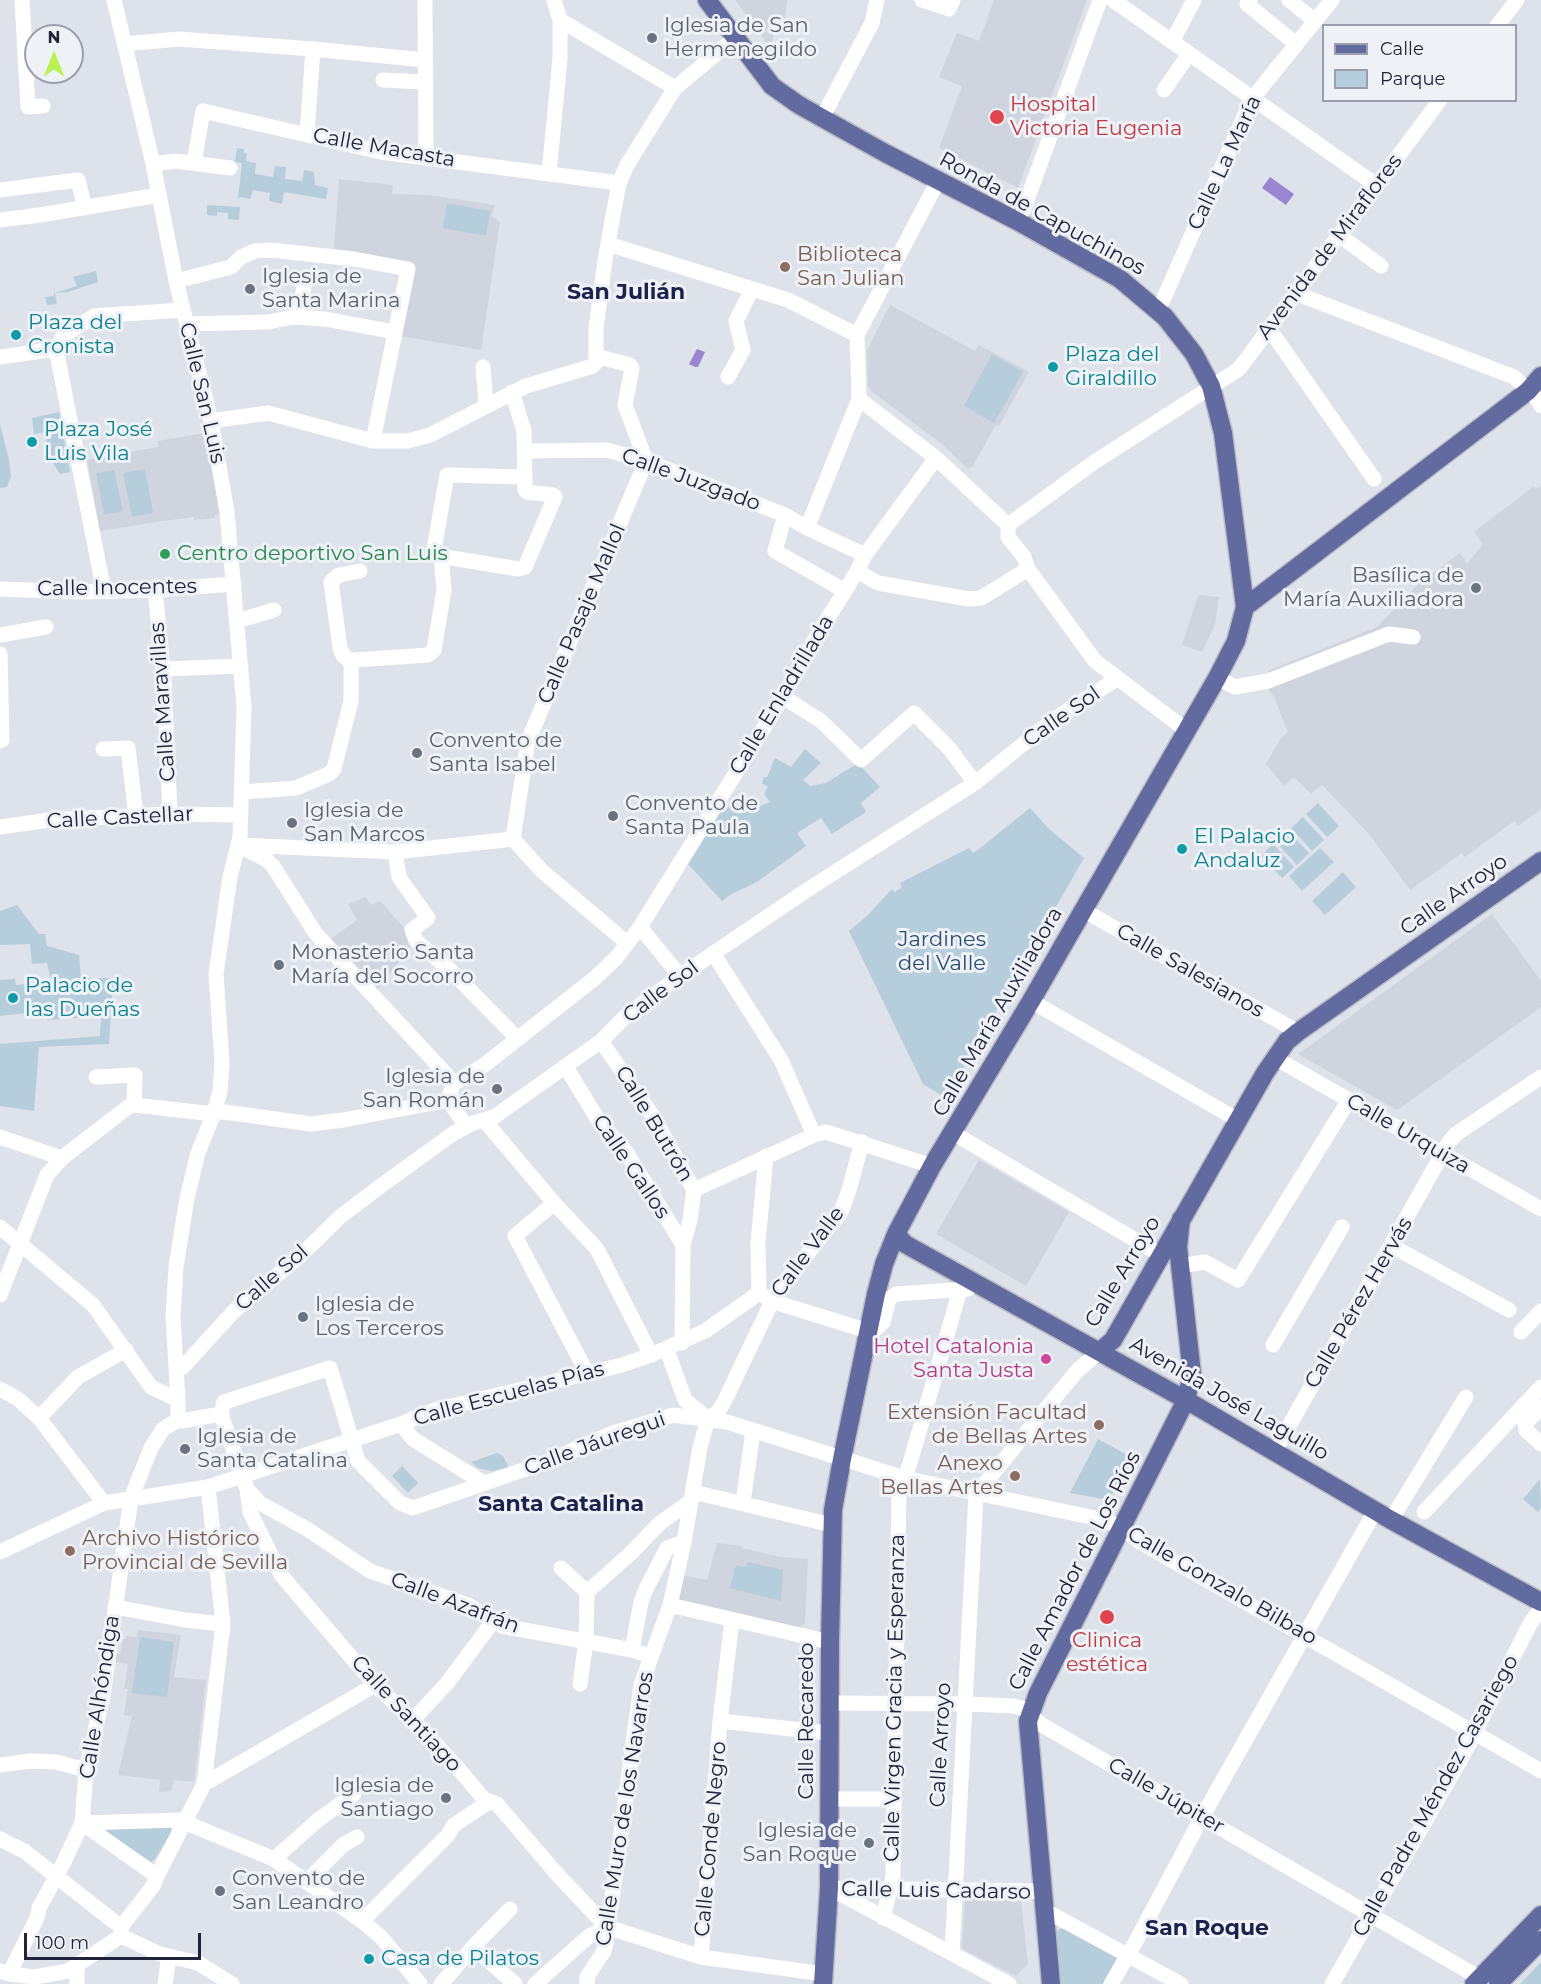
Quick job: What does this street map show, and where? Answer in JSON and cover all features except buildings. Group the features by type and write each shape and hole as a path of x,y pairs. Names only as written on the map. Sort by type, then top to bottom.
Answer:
{"main road":[{"name":"Ronda de Capuchinos","path":"706,0 772,86 822,118 1019,222 1120,279 1159,309 1194,354 1211,386 1223,433 1251,603"},
{"path":"1251,603 1528,391 1541,376"},
{"name":"Calle María Auxiliadora","path":"842,1459 876,1326 882,1296 884,1264 901,1239 932,1166 1031,1001 1217,678 1236,641 1251,603"},
{"name":"Calle Arroyo","path":"1101,1351 1113,1340 1275,1058 1298,1032 1541,861"},
{"name":"Calle Amador de Los Ríos","path":"1051,1984 1028,1735 1029,1713 1186,1400 1192,1374 1178,1247 1181,1219"},
{"name":"Avenida José Laguillo","path":"901,1239 986,1289 1101,1351 1391,1520 1541,1602"},
{"name":"Calle Recaredo","path":"823,1979 829,1888 832,1525 842,1459"},
{"path":"1478,1981 1541,1915"},
{"path":"1498,1984 1541,1940"}],"street":[{"path":"22,0 28,107 43,106"},
{"name":"Calle San Luis","path":"114,0 153,164 176,281 211,421 226,512 244,706 241,815 216,974 222,1064 220,1091 198,1153 180,1231 173,1317 178,1420"},
{"path":"425,0 426,158"},
{"path":"549,174 560,58 560,20 554,0"},
{"path":"822,118 872,23 877,0"},
{"path":"922,0 949,9 952,0"},
{"path":"1023,211 1100,0"},
{"path":"1113,0 1376,185"},
{"path":"1172,42 1194,0"},
{"path":"1250,0 1247,4 1296,44"},
{"path":"1289,0 1315,21"},
{"name":"Calle La María","path":"1159,309 1252,99 1332,0"},
{"path":"1498,24 1516,0"},
{"path":"560,20 675,88"},
{"path":"592,362 619,183 627,165 675,88 735,38"},
{"path":"125,44 179,39 313,48 426,60"},
{"path":"307,134 313,48"},
{"path":"1164,90 1189,54"},
{"path":"383,80 425,82"},
{"name":"Avenida de Miraflores","path":"1008,525 1093,463 1239,369 1438,102"},
{"name":"Calle Macasta","path":"194,163 203,111 381,152 619,183"},
{"path":"153,164 176,161 230,168"},
{"path":"0,190 78,180 85,208"},
{"path":"807,528 859,399 857,335 938,181"},
{"path":"0,220 159,195"},
{"path":"1339,235 1381,266"},
{"path":"608,244 788,300 857,335"},
{"path":"176,281 231,267 241,257 255,251 307,266 354,259 408,269 373,441"},
{"path":"293,317 301,304 307,266"},
{"path":"728,377 742,350 736,321 752,289"},
{"path":"1295,293 1514,377 1541,406"},
{"path":"104,591 56,349 63,336 94,316 268,321 293,317 325,319 395,332"},
{"path":"1275,337 1374,479"},
{"path":"0,357 56,349"},
{"path":"211,421 268,413 373,441 418,440 512,392 592,362 630,366 632,369 625,405 646,462"},
{"path":"483,368 486,405"},
{"path":"512,392 524,431 525,451 525,477 525,490 555,497 525,567 519,569 432,553 447,475 525,477"},
{"path":"859,399 936,458 1008,525 1008,537 1024,557 1028,569 1095,661 1186,730"},
{"name":"Calle Juzgado","path":"525,451 608,450 784,514 807,528 865,555"},
{"path":"865,555 936,458"},
{"name":"Calle Pasaje Mallol","path":"513,839 528,741 646,462"},
{"path":"784,514 775,551 845,591"},
{"name":"Calle Enladrillada","path":"453,1084 483,1066 518,1039 596,978 616,958 640,927 783,697 817,634 865,555"},
{"path":"351,662 358,659 428,655 434,650 444,590 441,556"},
{"path":"856,571 878,583 969,599 981,598 1028,569"},
{"path":"242,792 296,788 329,774 334,769 351,701 351,662 343,655 340,648 331,582 339,575 360,572"},
{"name":"Calle Inocentes","path":"0,589 155,590 234,584"},
{"name":"Calle Maravillas","path":"155,590 163,669 170,814"},
{"path":"237,621 274,610"},
{"path":"0,635 45,627"},
{"path":"1217,678 1235,687 1268,681 1389,634 1413,637"},
{"path":"0,654 2,740 0,741"},
{"path":"163,669 241,666"},
{"name":"Calle Sol","path":"177,1370 183,1367 234,1311 301,1254 341,1216 460,1130 494,1117 602,1041 628,1014 680,976 881,842 975,783 1053,720 1118,678"},
{"path":"783,697 821,721 861,760 914,713 949,748 975,783"},
{"path":"103,750 128,748 136,816"},
{"name":"Calle Castellar","path":"0,827 49,820 170,814 241,815"},
{"path":"237,850 395,852 513,839 542,871 627,943"},
{"path":"0,1295 47,1175 62,1158 128,1107 225,1112 311,1124 441,1101 453,1084 316,934 273,866 267,860 237,850"},
{"path":"395,852 399,877 428,918 412,930 416,941 451,971 518,1039"},
{"name":"Calle Salesianos","path":"1083,910 1298,1032"},
{"path":"640,927 680,976"},
{"path":"713,954 781,1060 814,1135"},
{"path":"1031,1001 1238,1120"},
{"name":"Calle Butrón","path":"602,1041 652,1115 694,1190 690,1220 683,1245"},
{"name":"Calle Urquiza","path":"1275,1058 1541,1209"},
{"name":"Calle Gallos","path":"566,1067 600,1123 625,1150 683,1245"},
{"path":"96,1077 135,1075 134,1106"},
{"name":"Calle Pérez Hervás","path":"1275,1451 1449,1142 1456,1134 1541,1077"},
{"path":"952,1133 1158,1261 1161,1266 1180,1273 1205,1262 1238,1280 1349,1100"},
{"path":"441,1101 460,1130"},
{"path":"484,1120 554,1203 597,1249 651,1355"},
{"path":"694,1190 826,1131 932,1166"},
{"path":"0,1137 62,1158"},
{"name":"Calle Valle","path":"708,1419 718,1412 725,1400 765,1297 841,1212 862,1142"},
{"path":"766,1156 758,1244 765,1297 876,1326"},
{"path":"554,1203 515,1236 587,1373"},
{"path":"0,1227 93,1305 151,1387 178,1400"},
{"path":"1273,1345 1342,1227"},
{"path":"682,1343 683,1245"},
{"path":"1392,1246 1509,1310"},
{"path":"882,1296 986,1289"},
{"name":"Calle Virgen Gracia y Esperanza","path":"883,1918 891,1888 895,1799 899,1493 960,1290"},
{"name":"Calle Escuelas Pías","path":"0,1552 104,1503 245,1482 352,1439 401,1424 432,1411 587,1373 667,1350 765,1297"},
{"path":"1521,1332 1541,1311"},
{"path":"39,1418 78,1377 126,1350"},
{"path":"667,1350 685,1400 708,1419"},
{"name":"Calle Arroyo","path":"952,1953 976,1494 1077,1371 1101,1351"},
{"path":"178,1420 221,1414 224,1402 330,1368 352,1439"},
{"path":"1424,1512 1541,1387"},
{"path":"0,1389 18,1399 39,1418 104,1503"},
{"path":"1391,1520 1466,1397"},
{"path":"1541,1407 1525,1424 1526,1430 1541,1444"},
{"name":"Calle Santiago","path":"221,1414 245,1482 250,1512 281,1575 375,1685 413,1720 484,1799 497,1804 556,1874 608,1926"},
{"name":"Calle Jáuregui","path":"352,1439 358,1461 400,1503 413,1508 546,1462 613,1433 673,1414 727,1422 753,1431"},
{"name":"Calle Muro de los Navarros","path":"587,1984 587,1977 604,1951 641,1685 670,1605 684,1542 700,1446 708,1419"},
{"name":"Calle Alhóndiga","path":"3,1973 38,1918 39,1908 82,1823 86,1770 103,1696 131,1498 151,1449 164,1429 178,1420"},
{"path":"401,1424 413,1439 484,1483"},
{"path":"743,1503 753,1431"},
{"name":"Calle Gonzalo Bilbao","path":"753,1431 904,1478 1105,1520 1541,1771"},
{"name":"Calle Azafrán","path":"245,1482 260,1503 307,1528 370,1571 468,1605 502,1626 632,1650 650,1656"},
{"path":"3,1973 35,1977 68,1971 121,1932 153,1887 204,1784 223,1624 208,1486"},
{"path":"580,1684 586,1641 587,1592 692,1496 743,1503 832,1525"},
{"path":"1111,1984 1375,1510"},
{"path":"632,1650 641,1602 646,1589 667,1548 684,1542"},
{"path":"561,1568 587,1592"},
{"path":"670,1605 830,1642"},
{"path":"115,1607 185,1620 223,1624"},
{"name":"Calle Padre Méndez Casariego","path":"1332,1984 1462,1755 1531,1622 1541,1609"},
{"path":"413,1720 448,1682 494,1620"},
{"name":"Calle Conde Negro","path":"702,1957 720,1721 732,1620"},
{"path":"204,1784 375,1685"},
{"name":"Calle Júpiter","path":"829,1703 1014,1706 1029,1713 1042,1725 1371,1916 1478,1981"},
{"path":"720,1721 829,1732"},
{"path":"0,1765 31,1761 56,1762 86,1770"},
{"path":"274,1860 318,1820 354,1794"},
{"path":"829,1799 895,1799"},
{"path":"362,1921 447,1836 454,1825 489,1802"},
{"path":"82,1823 172,1819 185,1821 274,1860 307,1881 381,1937 420,1984"},
{"path":"82,1823 157,1876"},
{"path":"307,1881 343,1845 357,1837"},
{"path":"0,1839 24,1851 121,1932 169,1956 198,1963 232,1984"},
{"path":"829,1888 1009,1984"},
{"name":"Calle Luis Cadarso","path":"829,1888 1033,1891 1043,1902 1128,1955 1180,1984"},
{"path":"441,1984 510,1909"},
{"path":"535,1984 589,1936 608,1926 702,1957 823,1979"},
{"path":"473,1947 515,1984"},
{"path":"165,1984 169,1956"},
{"path":"77,1966 77,1984"}],"shaded area":[{"path":"735,0 787,0 785,19 778,24 770,47"},
{"name":"Hospital Victoria Eugenia","path":"994,0 1087,0 1018,188 939,148 962,86 939,77 957,33 979,41"},
{"path":"1270,177 1294,194 1286,205 1262,188"},
{"path":"339,179 393,185 392,194 428,195 495,205 491,216 500,222 481,350 400,336 415,265 334,250"},
{"path":"890,305 975,351 979,345 1029,372 999,426 996,425 972,467 967,468 943,445 871,391 868,386 867,351"},
{"path":"697,349 705,352 698,367 695,367 689,364"},
{"path":"204,433 221,514 215,515 215,518 194,520 194,517 100,531 87,460 158,447 158,441"},
{"path":"1534,486 1536,489 1541,486 1541,809 1518,826 1514,821 1465,857 1462,853 1410,890 1369,834 1322,785 1311,794 1294,777 1284,786 1266,764 1281,738 1288,732 1269,690 1268,671 1377,627 1417,585 1460,553 1467,564 1483,544 1474,532"},
{"path":"1198,595 1219,597 1215,625 1202,652 1182,645"},
{"path":"366,897 371,905 380,901 416,941 377,990 331,939 357,920 348,904"},
{"path":"1492,914 1541,981 1541,1007 1397,1110 1298,1054"},
{"path":"979,1160 1069,1212 1026,1286 936,1234"},
{"path":"717,1543 741,1546 781,1557 808,1559 805,1623 796,1630 676,1602 683,1575 707,1580"},
{"path":"138,1630 181,1635 174,1677 206,1680 194,1782 174,1780 171,1791 159,1792 160,1780 118,1775 132,1716 124,1715 128,1689 124,1689 128,1664 113,1661 113,1654 120,1654 123,1639 126,1639 126,1636 137,1637"},
{"path":"965,1898 1021,1901 1028,1964 1016,1976 962,1949"}],"green space":[{"path":"237,148 244,149 244,153 247,154 246,161 256,163 255,174 273,177 275,166 286,167 285,179 302,181 304,170 314,172 315,185 328,188 326,199 284,192 282,204 269,201 270,193 253,190 250,199 240,197 238,199 242,163 235,162"},
{"path":"447,203 490,211 486,236 443,228"},
{"path":"207,205 240,207 239,220 228,219 228,213 217,212 217,216 207,215"},
{"path":"96,271 98,282 68,292 55,293 57,304 47,305 45,297 54,296 54,293 77,286 73,277"},
{"path":"992,354 1023,372 994,423 964,406"},
{"path":"59,412 70,472 60,474 50,459 46,439 52,437 51,431 34,434 32,418"},
{"path":"0,425 11,476 7,487 0,488"},
{"path":"145,469 153,513 132,517 123,473"},
{"path":"114,470 123,511 104,515 96,473"},
{"path":"805,749 821,763 803,780 810,786 826,783 858,763 880,787 861,803 866,812 832,834 821,818 797,833 806,846 757,882 722,901 687,863 722,803 739,814 770,802 764,794 768,787 762,783 775,758 791,767"},
{"path":"1318,803 1339,826 1327,837 1306,814"},
{"name":"Jardines del Valle","path":"1030,808 1049,829 1084,858 946,1098 923,1084 849,931 868,915 892,889 895,892 902,887 900,883 969,848 973,853"},
{"path":"1303,817 1324,840 1312,851 1291,828"},
{"path":"1288,831 1309,853 1297,865 1276,842"},
{"path":"1273,844 1294,867 1282,878 1261,856"},
{"path":"1320,848 1334,862 1302,891 1289,876"},
{"path":"1343,872 1356,887 1325,915 1312,901"},
{"path":"17,905 39,934 45,934 47,946 79,955 81,978 116,978 112,995 109,1044 39,1047 34,1111 0,1106 0,1044 100,1036 101,1016 47,1020 46,1011 0,1016 0,980 15,979 16,985 51,981 47,963 32,964 30,944 0,945 0,911"},
{"path":"1098,1439 1133,1458 1109,1500 1070,1493"},
{"path":"497,1453 503,1456 507,1468 491,1471 478,1468 471,1462"},
{"path":"402,1466 418,1483 408,1493 392,1476"},
{"path":"1540,1479 1541,1508 1538,1512 1523,1499"},
{"path":"748,1562 783,1570 781,1601 730,1588 736,1565 746,1567"},
{"path":"140,1637 174,1642 167,1697 132,1693"},
{"path":"171,1826 171,1833 151,1862 106,1832 106,1829"},
{"path":"1064,1926 1118,1956 1103,1984 1055,1984 1051,1936"},
{"path":"1541,1962 1541,1984 1520,1984"}],"place":[{"name":"Iglesia de San Hermenegildo","path":"652,38"},
{"name":"Hospital Victoria Eugenia","path":"997,117"},
{"name":"Biblioteca San Julian","path":"785,267"},
{"name":"Iglesia de Santa Marina","path":"250,289"},
{"name":"Plaza del Cronista","path":"16,335"},
{"name":"Plaza del Giraldillo","path":"1053,367"},
{"name":"Plaza José Luis Vila","path":"32,442"},
{"name":"Centro deportivo San Luis","path":"165,554"},
{"name":"Basílica de María Auxiliadora","path":"1476,588"},
{"name":"Convento de Santa Isabel","path":"417,753"},
{"name":"Convento de Santa Paula","path":"613,816"},
{"name":"Iglesia de San Marcos","path":"292,823"},
{"name":"El Palacio Andaluz","path":"1182,849"},
{"name":"Monasterio Santa María del Socorro","path":"279,965"},
{"name":"Palacio de las Dueñas","path":"13,998"},
{"name":"Iglesia de San Román","path":"497,1089"},
{"name":"Iglesia de Los Terceros","path":"303,1317"},
{"name":"Hotel Catalonia Santa Justa","path":"1046,1359"},
{"name":"Extensión Facultad de Bellas Artes","path":"1099,1425"},
{"name":"Iglesia de Santa Catalina","path":"185,1449"},
{"name":"Anexo Bellas Artes","path":"1015,1476"},
{"name":"Archivo Histórico Provincial de Sevilla","path":"70,1551"},
{"name":"Clinica estética","path":"1107,1617"},
{"name":"Iglesia de Santiago","path":"446,1798"},
{"name":"Iglesia de San Roque","path":"869,1843"},
{"name":"Convento de San Leandro","path":"220,1891"},
{"name":"Casa de Pilatos","path":"369,1959"}],"district":[{"name":"San Julián","path":"626,293"},
{"name":"Santa Catalina","path":"561,1505"},
{"name":"San Roque","path":"1207,1929"}]}
